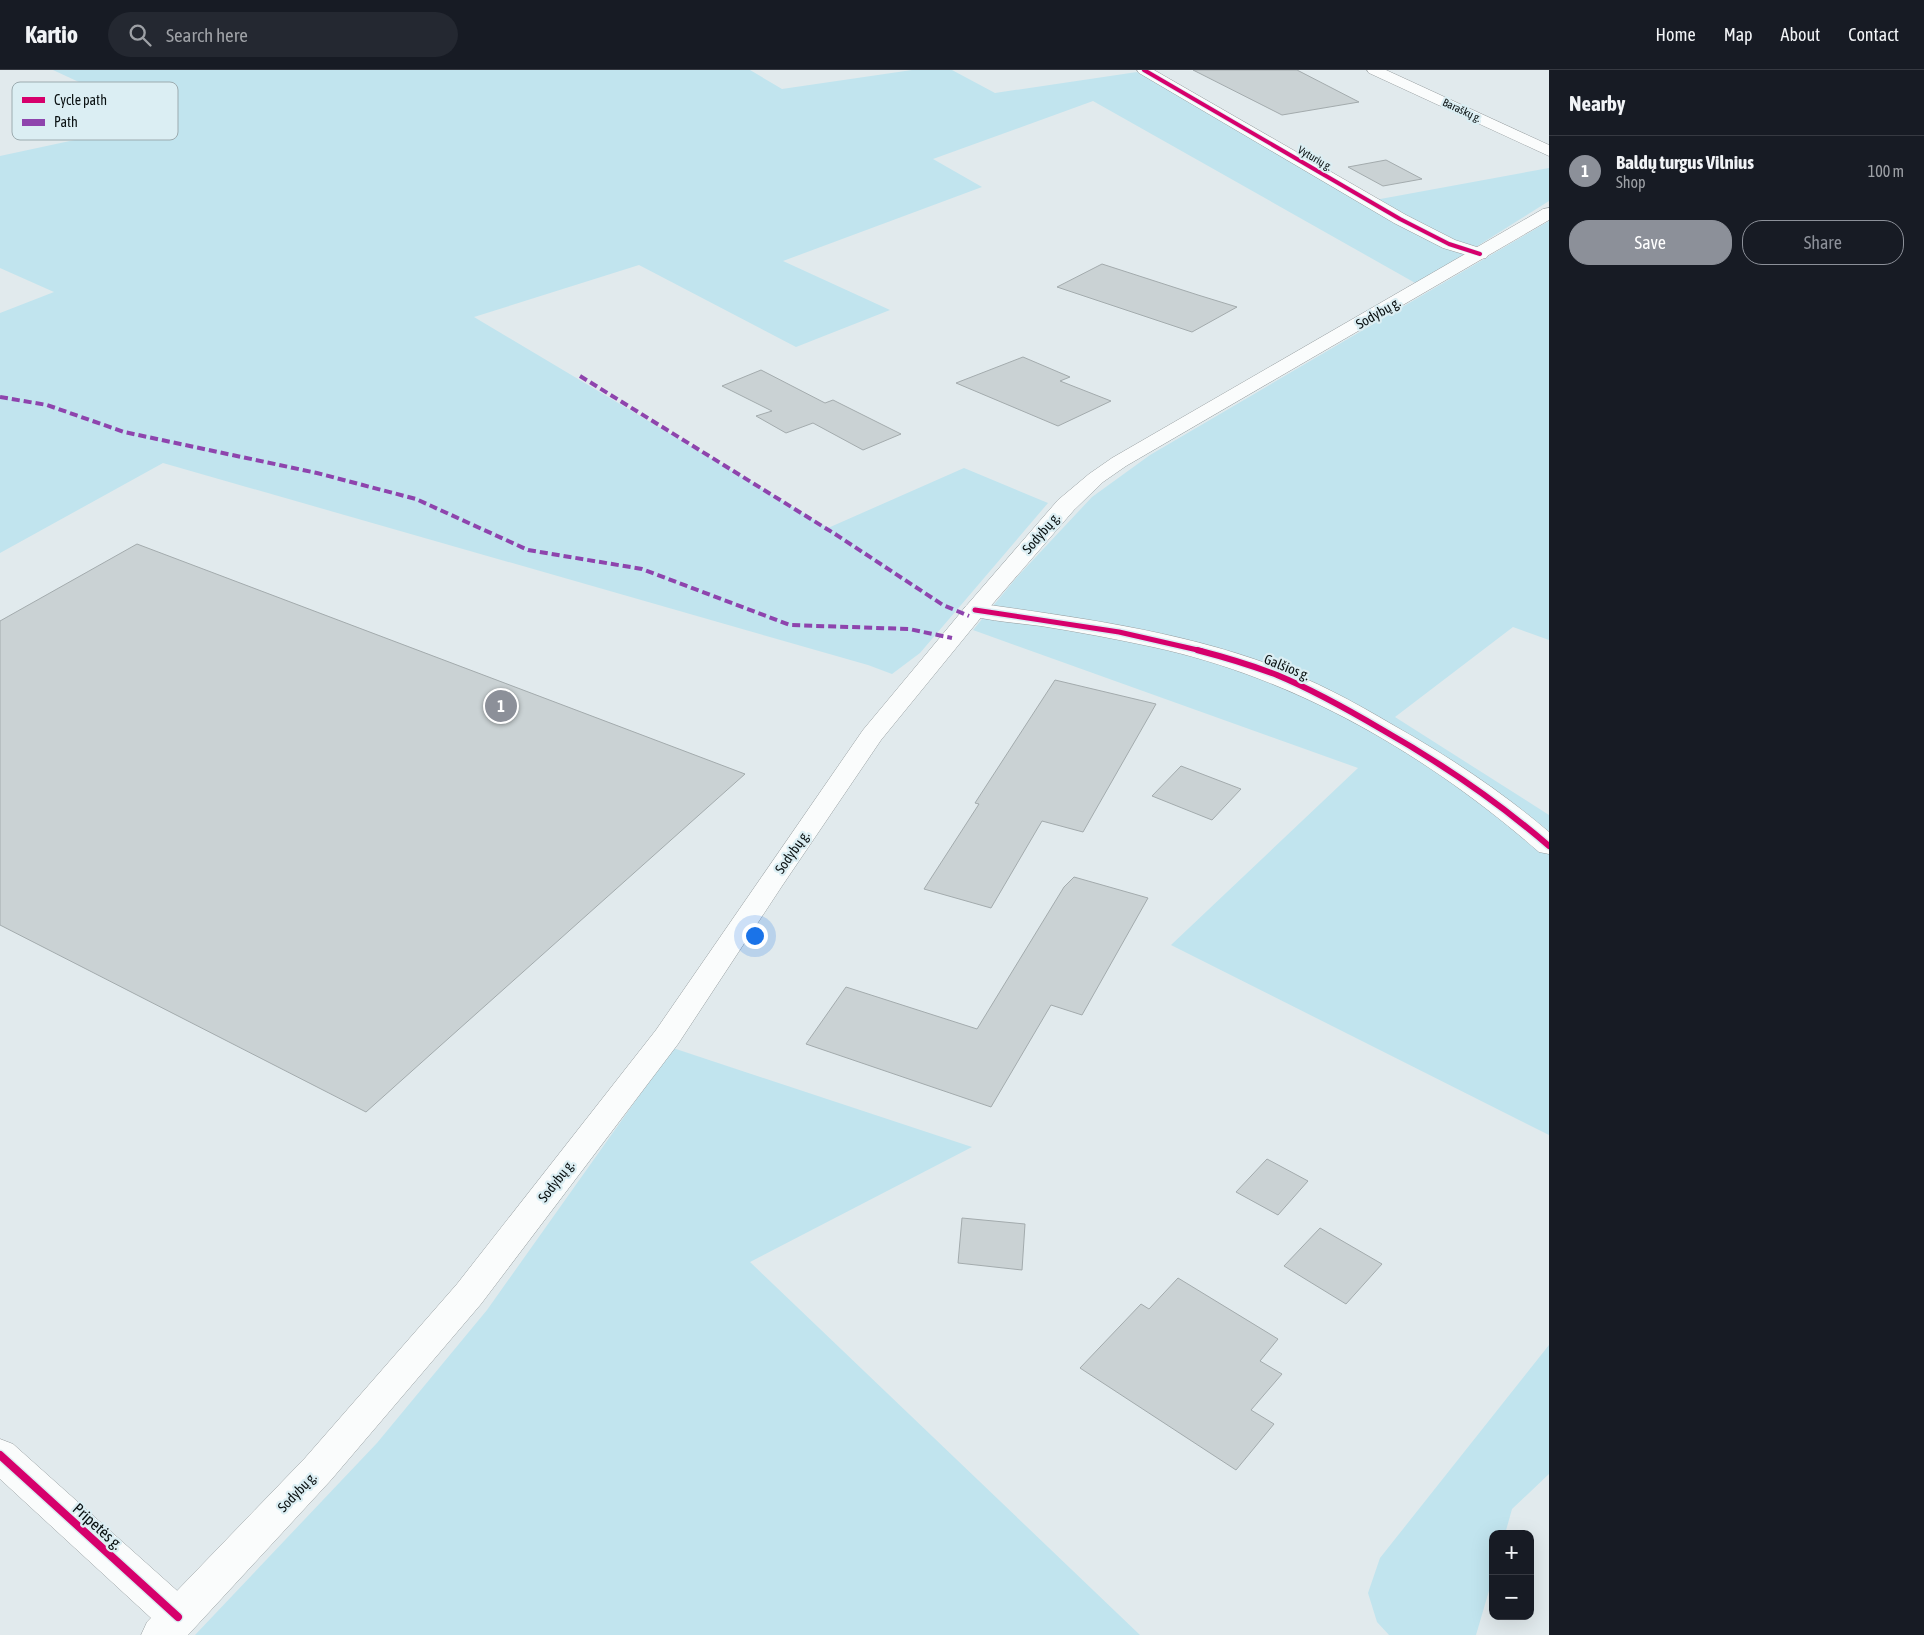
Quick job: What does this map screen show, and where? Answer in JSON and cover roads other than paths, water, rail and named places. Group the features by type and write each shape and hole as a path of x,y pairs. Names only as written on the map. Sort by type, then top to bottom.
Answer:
{"main road":[{"name":"Vyturių g.","path":"1144,70 1400,219 1449,244 1480,254"},
{"name":"Baraškų g.","path":"1374,70 1549,151"},
{"name":"Sodybų g.","path":"170,1626 318,1469 469,1294 668,1037 872,735 975,610 1066,505 1096,478 1119,462 1549,213"},
{"name":"Galšios g.","path":"975,610 1085,625 1144,637 1203,651 1253,667 1307,688 1353,712 1439,762 1518,818 1549,846"},
{"name":"Pripetės g.","path":"0,1455 170,1626"}],"place":[{"name":"Baldų turgus Vilnius","path":"501,706"}]}
